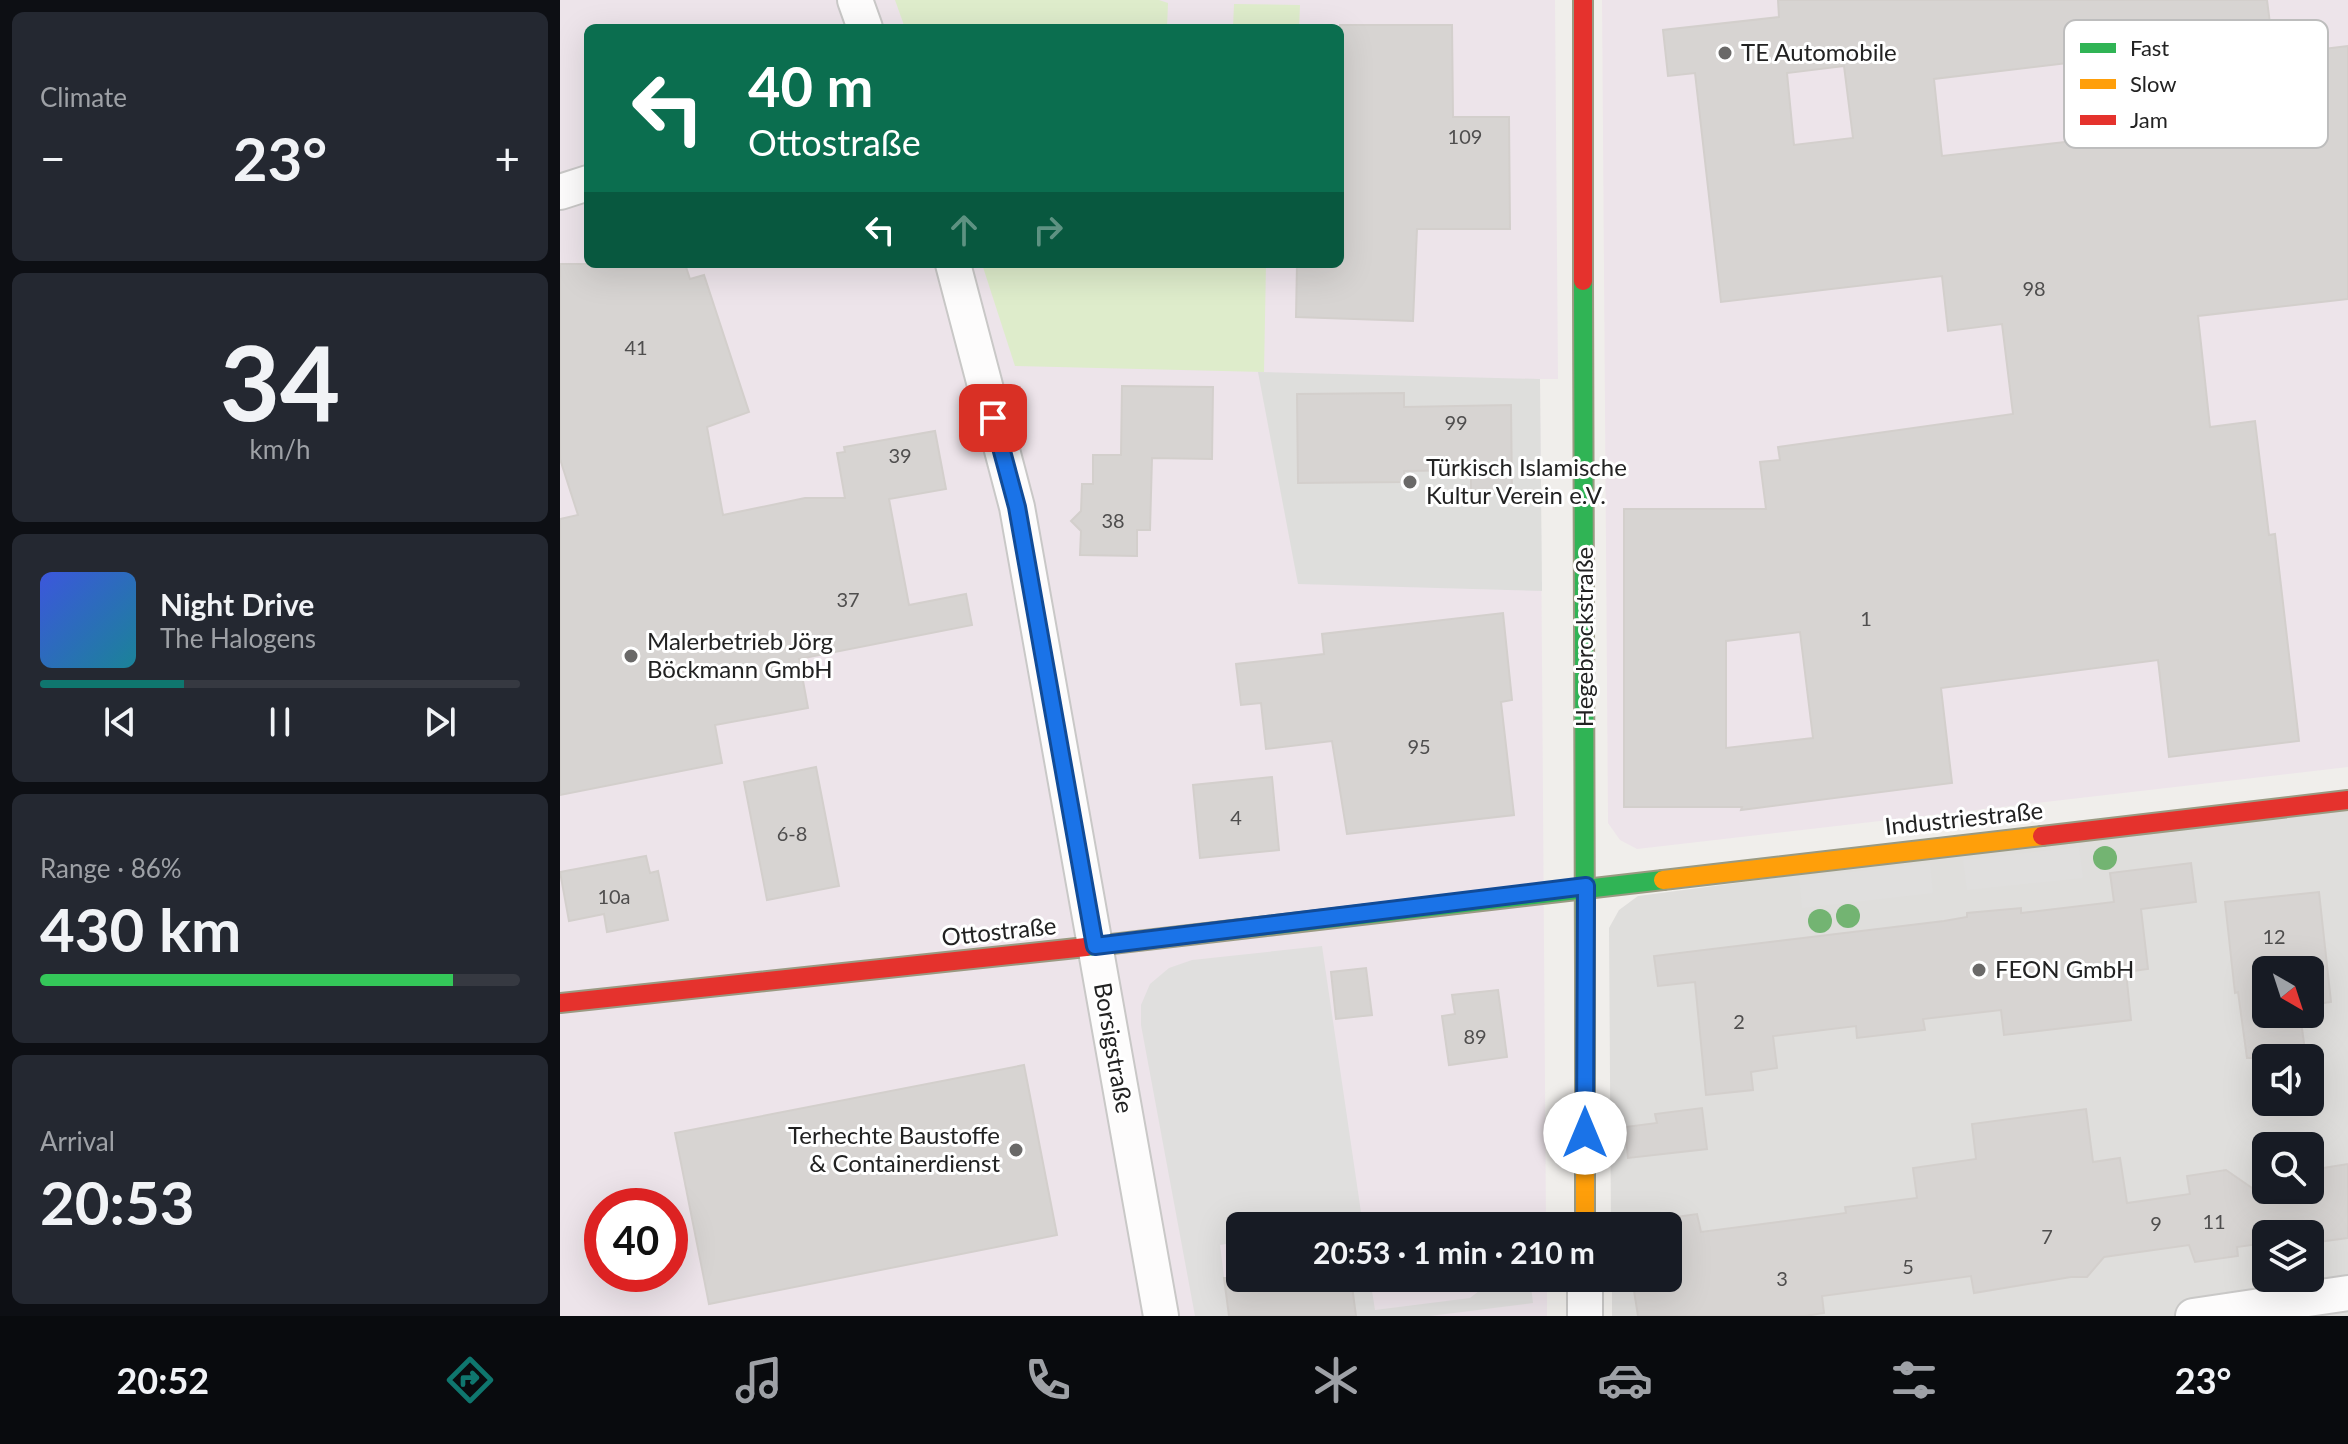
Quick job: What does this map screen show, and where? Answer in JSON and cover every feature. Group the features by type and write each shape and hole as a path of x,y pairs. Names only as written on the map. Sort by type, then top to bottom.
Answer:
{"street":[{"path":"855,0 864,24"},
{"name":"Hegebrockstraße","path":"1583,0 1585,1212"},
{"path":"560,192 584,184"},
{"name":"Borsigstraße","path":"954,268 1017,507 1161,1316"},
{"name":"Industriestraße","path":"1586,886 2348,800"},
{"name":"Ottostraße","path":"560,1003 1095,946 1586,886"},
{"path":"1585,1292 1585,1316"},
{"path":"2193,1316 2348,1293"}],"shaded area":[{"path":"560,0 1555,0 1558,379 1540,379 1546,1212 1226,1212 1226,1292 1547,1292 1547,1316 560,1316"},
{"path":"1602,0 2348,0 2348,767 1637,849 1620,840 1608,823"},
{"name":"Türkisch Islamische Kultur Verein e.V.","path":"1258,372 1540,379 1542,591 1298,584"},
{"path":"2348,802 2348,1316 1612,1316 1612,1292 1682,1292 1682,1212 1611,1212 1609,928 1619,910 1638,896"},
{"path":"2079,847 2083,878 1967,890 1963,860"},
{"path":"1930,863 1933,893 1802,908 1799,878"},
{"path":"1322,946 1361,1212 1226,1212 1226,1244 1220,1245 1229,1316 1195,1316 1141,1025 1141,1005 1150,984 1169,968 1192,960"},
{"path":"1353,1292 1372,1292 1375,1310 1470,1298 1478,1292 1532,1292 1533,1303 1430,1316 1356,1316"}],"green space":[{"path":"895,0 1159,0 1168,3 1167,24 904,24"},
{"path":"1234,4 1300,5 1299,24 1233,24"},
{"path":"983,268 1266,268 1264,372 1015,366"}],"building":[{"path":"1778,0 2267,0 2270,20 2064,20 2064,63 1934,79 1942,156 2064,142 2064,148 2328,148 2328,48 2348,46 2348,299 2198,316 2210,427 2255,421 2269,535 2275,534 2299,741 2169,757 2158,660 1941,688 1952,783 1741,810 1742,807 1624,807 1624,509 1766,509 1760,462 1780,460 1778,447 2013,414 2002,324 1948,331 1942,276 1721,302 1695,73 1668,76 1663,30 1779,17","holes":["1844,66 1853,138 1794,145 1787,73","1800,632 1813,738 1726,748 1726,641"]},
{"path":"1344,25 1452,25 1453,117 1509,117 1510,229 1417,229 1413,321 1296,317 1297,268 1344,268"},
{"path":"560,264 584,264 584,268 686,268 690,279 704,275 749,412 707,427 723,515 805,498 845,498 837,453 845,452 844,447 935,431 946,489 889,499 909,605 966,594 972,625 799,659 808,708 715,725 722,763 560,795 560,519 578,515 560,459"},
{"path":"1122,386 1213,387 1212,459 1152,458 1150,530 1137,530 1137,556 1080,555 1081,531 1071,521 1081,511 1082,484 1093,484 1093,455 1121,455"},
{"path":"1404,393 1404,407 1511,405 1512,494 1471,494 1471,470 1404,471 1405,482 1298,483 1297,394"},
{"path":"1503,613 1512,700 1501,702 1514,815 1347,834 1332,741 1266,749 1261,703 1241,705 1236,664 1324,654 1322,634"},
{"path":"816,767 839,886 767,900 744,782"},
{"path":"1272,777 1279,850 1200,858 1193,785"},
{"path":"646,856 650,873 658,871 668,920 607,932 604,914 569,921 560,872"},
{"name":"FEON GmbH","path":"2191,863 2196,902 2141,909 2148,969 2126,972 2131,1020 2004,1035 2001,1010 1923,1019 1925,1030 1857,1038 1856,1026 1773,1036 1777,1068 1751,1072 1753,1090 1706,1095 1695,982 1658,986 1654,956 1944,921 1967,917 1967,913 2021,908 2021,913 2114,902 2110,873"},
{"path":"2319,892 2331,1002 2324,1003 2324,956 2252,956 2252,1028 2302,1028 2304,1044 2252,1044 2252,1058 2247,1058 2238,992 2235,993 2225,902"},
{"path":"1366,968 1372,1015 1336,1019 1331,972"},
{"path":"1498,990 1507,1057 1449,1065 1442,1016 1455,1014 1452,995"},
{"path":"1024,1065 1057,1235 709,1304 675,1133"},
{"path":"1702,1108 1707,1149 1628,1158 1625,1127 1657,1123 1655,1114"},
{"path":"2086,1109 2093,1162 2120,1158 2127,1203 2190,1194 2187,1176 2226,1170 2252,1188 2252,1204 2324,1204 2324,1168 2348,1164 2348,1238 2324,1241 2324,1220 2252,1220 2252,1245 2237,1247 2238,1256 2195,1262 2189,1245 2104,1257 2087,1277 1974,1293 1971,1276 1822,1296 1824,1313 1805,1316 1638,1316 1634,1292 1682,1292 1682,1216 1697,1214 1701,1232 1846,1213 1845,1207 1917,1198 1913,1168 1976,1159 1972,1124"},
{"path":"1224,1278 1226,1292 1353,1292 1356,1316 1229,1316"}],"traffic: fast":[{"path":"1583,281 1585,972"},
{"path":"1086,947 1663,880"}],"traffic: slow":[{"path":"1663,880 2042,836"},
{"path":"1585,972 1585,1212"}],"traffic: jam":[{"path":"1583,0 1583,281"},
{"path":"2042,836 2348,800"},
{"path":"560,1003 1086,947"}],"place":[{"name":"TE Automobile","path":"1725,53"},
{"name":"Türkisch Islamische Kultur Verein e.V.","path":"1410,482"},
{"name":"Malerbetrieb Jörg Böckmann GmbH","path":"631,656"},
{"name":"FEON GmbH","path":"1979,970"},
{"name":"Terhechte Baustoffe & Containerdienst","path":"1016,1150"}],"route":[{"path":"993,418 1017,507 1095,946 1586,886 1585,1133"}]}
